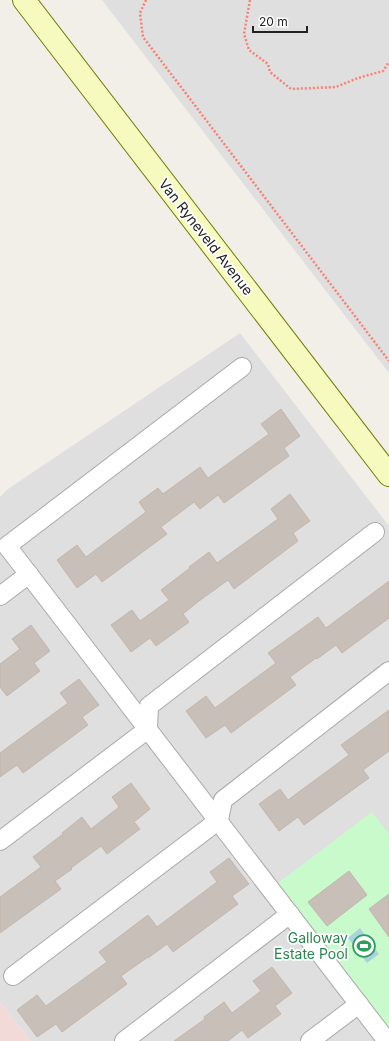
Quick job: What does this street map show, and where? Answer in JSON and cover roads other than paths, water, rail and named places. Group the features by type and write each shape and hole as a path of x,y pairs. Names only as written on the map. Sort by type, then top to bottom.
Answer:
{"main road":[{"name":"Van Ryneveld Avenue","path":"24,0 389,475"}],"street":[{"path":"242,367 7,546 219,820 387,1041"},
{"path":"148,728 149,706 375,532"},
{"path":"0,596 29,574"},
{"path":"13,976 219,820 223,800 389,672"},
{"path":"0,841 148,728"},
{"path":"124,1041 290,914"},
{"path":"310,1041 359,1004"}],"water":[{"name":"Galloway Estate Pool","path":"360,928 379,954 367,963 348,938"}],"place":[{"name":"Galloway Estate Pool","path":"364,946"}]}
